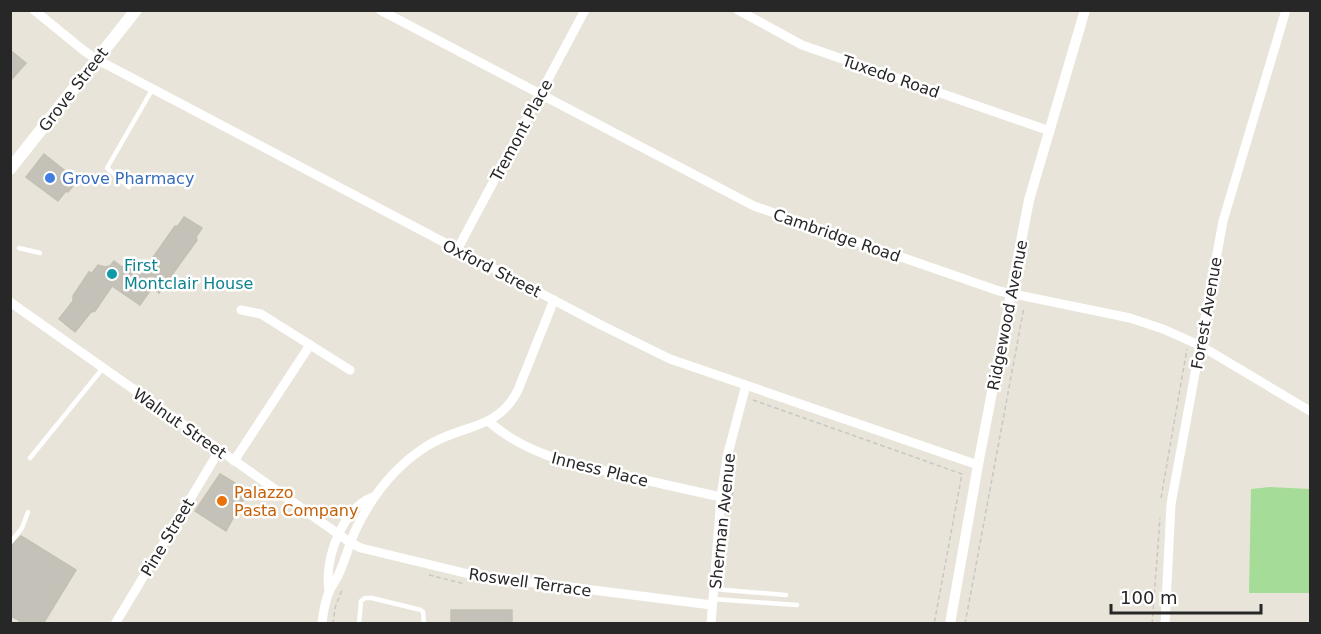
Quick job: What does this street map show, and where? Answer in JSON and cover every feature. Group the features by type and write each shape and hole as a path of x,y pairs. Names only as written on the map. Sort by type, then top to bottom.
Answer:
{"main road":[{"name":"Grove Street","path":"10,169 136,10"}],"street":[{"name":"Oxford Street","path":"34,10 96,59 457,250 670,359 978,465"},
{"name":"Cambridge Road","path":"380,10 754,206 1012,294 1130,318 1163,329 1201,346 1311,411"},
{"name":"Tremont Place","path":"457,250 585,10"},
{"name":"Tuxedo Road","path":"738,10 802,45 1050,131"},
{"name":"Ridgewood Avenue","path":"950,624 1029,200 1085,10"},
{"name":"Forest Avenue","path":"1165,624 1171,504 1223,221 1286,10"},
{"path":"322,624 329,591 373,497 396,471 428,445 488,421 505,410 513,400 554,300"},
{"name":"Walnut Street","path":"10,302 351,543"},
{"path":"242,310 261,314 350,370"},
{"path":"234,462 310,345"},
{"name":"Sherman Avenue","path":"711,624 721,497 727,457 746,385"},
{"name":"Inness Place","path":"488,421 502,433 527,448 556,460 721,497"},
{"name":"Pine Street","path":"115,624 219,451"},
{"path":"329,591 327,577 338,534 364,501 373,497"},
{"name":"Roswell Terrace","path":"351,543 365,549 473,575 713,602"}],"lane":[{"path":"129,187 107,168 153,88"},
{"path":"19,248 40,253"},
{"path":"30,458 103,368"},
{"path":"10,543 22,528 28,512"},
{"path":"714,589 786,595"},
{"path":"367,624 360,624 361,601 372,598 421,610 424,624"},
{"path":"713,602 797,605"}],"path":[{"path":"965,624 1023,307"},
{"path":"1161,501 1188,349"},
{"path":"752,399 962,474 934,624"},
{"path":"730,519 733,486"},
{"path":"1152,624 1160,512"},
{"path":"426,574 468,584"},
{"path":"333,624 335,608 343,587"}],"green space":[{"path":"1270,487 1310,489 1310,593 1249,593 1251,489"}],"building":[{"path":"10,50 26,63 10,81"},
{"name":"Grove Pharmacy","path":"44,154 76,182 58,201 26,177"},
{"name":"First Montclair House","path":"184,217 202,228 196,237 197,240 159,293 152,288 140,305 112,286 95,311 91,312 75,332 59,319 73,301 73,296 89,272 92,273 98,265 110,266 114,261 140,276 175,226 178,226"},
{"name":"Palazzo Pasta Company","path":"220,474 248,491 226,531 195,511"},
{"path":"21,536 76,570 43,624 19,624 20,621 10,615 10,547"},
{"path":"451,610 512,610 512,624 451,624"}],"place":[{"name":"Grove Pharmacy","path":"50,178"},
{"name":"First Montclair House","path":"112,274"},
{"name":"Palazzo Pasta Company","path":"222,501"}]}
